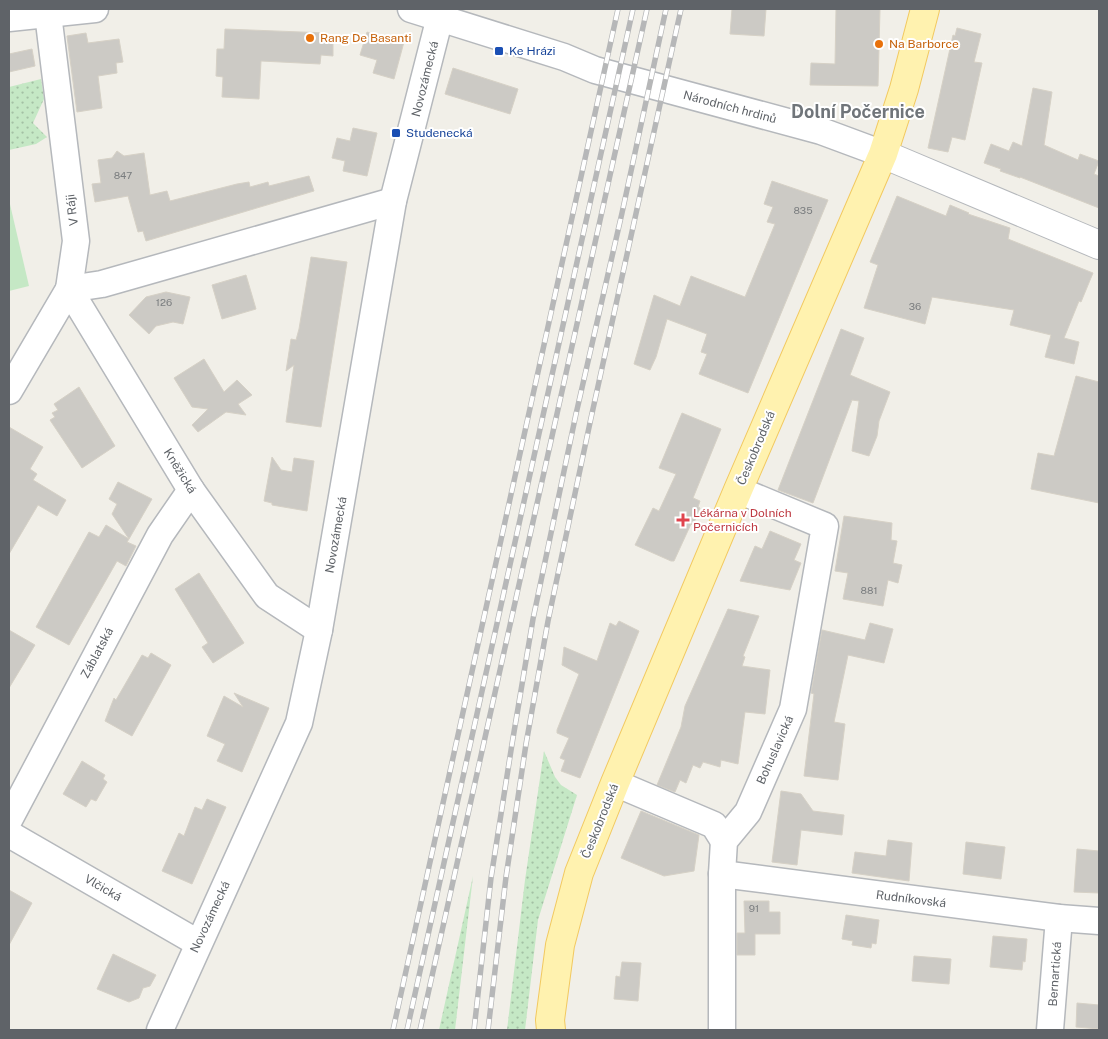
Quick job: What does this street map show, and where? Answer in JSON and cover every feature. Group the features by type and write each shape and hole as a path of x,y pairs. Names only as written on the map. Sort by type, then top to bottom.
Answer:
{"main road":[{"name":"Českobrodská","path":"551,1030 550,1020 562,936 579,873 738,490 883,154 904,89 924,9"}],"street":[{"path":"9,18 95,9"},
{"name":"Národních hrdinů","path":"411,9 564,57 595,70 821,131 883,154 1099,245"},
{"name":"V Ráji","path":"9,391 69,288 76,241 48,14"},
{"name":"Novozámecká","path":"160,1030 299,723 320,630 393,201 440,17"},
{"path":"69,288 102,284 393,201"},
{"name":"Kněžická","path":"69,288 192,490 268,596 320,630"},
{"name":"Záblatská","path":"9,820 160,535 192,490"},
{"name":"Bohuslavická","path":"724,841 748,812 793,709 825,526 738,490"},
{"path":"615,783 714,825 724,841 722,874 722,1030"},
{"name":"Vlčická","path":"9,834 198,943"},
{"name":"Rudníkovská","path":"722,874 1059,918 1099,921"},
{"name":"Bernartická","path":"1050,1030 1059,918"}],"green space":[{"path":"41,79 44,99 33,123 47,137 36,144 9,150 9,87"},
{"path":"9,200 29,286 9,291"},
{"path":"544,751 555,777 561,785 577,795 538,920 525,1030 507,1030 525,880"},
{"path":"473,876 455,1030 439,1030"}],"building":[{"path":"732,9 766,9 764,36 730,34"},
{"path":"836,9 880,9 878,86 810,85 811,63 835,64"},
{"path":"957,28 981,34 974,62 982,63 965,140 952,137 948,152 928,148 953,35 955,36"},
{"path":"225,29 327,33 326,38 333,38 333,56 321,55 320,64 261,61 259,99 222,97 223,77 216,76 217,49 224,49"},
{"path":"367,32 404,42 394,79 373,73 377,60 360,55"},
{"path":"86,33 88,43 119,39 123,62 116,63 117,73 98,76 102,108 77,112 67,36"},
{"path":"32,49 35,66 9,72 9,54"},
{"path":"453,68 518,89 510,114 445,94"},
{"path":"1033,88 1052,92 1044,145 1078,160 1080,154 1099,161 1094,174 1099,176 1099,208 1000,171 1001,169 984,163 991,144 1009,151 1013,142 1022,146"},
{"path":"353,128 377,133 367,176 343,171 345,161 332,158 337,138 350,141"},
{"path":"117,151 124,156 144,153 150,195 167,191 170,201 237,184 249,182 250,187 268,182 269,186 309,176 314,191 146,241 143,231 138,232 128,196 95,202 92,184 101,183 98,160 112,158"},
{"path":"772,181 828,200 748,393 699,374 707,354 701,352 707,334 667,319 656,357 650,370 634,364 654,295 680,306 691,276 745,297 775,224 767,222 773,207 764,204"},
{"path":"897,196 946,216 950,205 968,214 1010,228 1008,239 1093,273 1064,338 1079,342 1074,364 1045,357 1051,335 1010,325 1014,310 932,297 925,324 864,308 878,265 870,262"},
{"path":"311,257 347,262 321,427 286,422 294,365 286,371 291,339 296,340 299,329"},
{"path":"246,275 256,309 222,319 212,285"},
{"path":"166,292 190,297 183,324 173,322 156,326 149,334 129,315 146,297"},
{"path":"841,329 864,338 850,375 890,392 869,456 852,451 859,401 852,400 813,503 778,490"},
{"path":"204,359 224,392 237,380 252,395 238,404 246,415 226,412 198,432 192,425 208,409 192,407 174,378"},
{"path":"1076,376 1099,382 1099,503 1031,489 1038,453 1054,456"},
{"path":"79,387 115,446 82,468 50,420 55,417 52,413 58,410 54,404"},
{"path":"682,413 721,429 693,498 700,501 698,507 700,508 674,561 671,561 635,545 653,508 659,511 676,474 659,468"},
{"path":"9,427 43,447 30,469 37,474 33,480 66,500 57,516 38,505 9,554"},
{"path":"272,457 281,470 292,472 294,458 314,461 307,511 272,505 272,503 264,501"},
{"path":"118,482 152,499 129,539 112,514 117,504 109,499"},
{"path":"844,516 892,523 891,540 897,541 893,563 902,565 898,583 888,580 883,606 843,599 848,573 835,571"},
{"path":"106,525 129,539 127,542 136,546 126,566 117,561 69,645 36,627 89,532 99,537"},
{"path":"770,531 801,544 794,560 801,563 790,590 740,581 755,546 762,549"},
{"path":"199,573 244,643 213,663 202,647 208,643 175,589"},
{"path":"728,609 759,616 743,656 745,657 742,666 770,670 765,714 745,712 738,764 721,760 720,767 703,762 700,768 693,765 686,783 680,780 675,792 657,785 681,727 685,706"},
{"path":"619,621 639,631 580,778 561,771 565,760 560,758 569,738 557,733 557,730 579,674 562,665 564,647 597,661 610,623 616,626"},
{"path":"870,623 893,629 884,663 848,655 834,722 845,724 838,780 804,776 814,694 811,693 822,630 865,640"},
{"path":"9,630 35,645 9,688"},
{"path":"151,653 171,665 132,736 105,721 114,698 116,700 142,655 148,658"},
{"path":"234,693 269,708 242,772 217,761 225,744 207,736 224,696 243,707"},
{"path":"82,761 105,775 103,779 107,782 96,801 91,799 86,807 63,794"},
{"path":"781,791 801,794 813,811 844,815 842,835 801,830 797,865 772,862"},
{"path":"207,799 226,807 192,884 162,871 179,833 184,836 195,807 202,810"},
{"path":"641,811 699,835 694,871 664,876 621,858"},
{"path":"888,840 912,843 909,881 852,873 855,852 886,856"},
{"path":"966,842 1005,847 1001,879 963,874"},
{"path":"1077,849 1099,851 1099,893 1074,892"},
{"path":"9,890 32,903 9,945"},
{"path":"744,901 769,901 769,912 780,912 780,934 755,934 755,955 737,955 737,933 745,933"},
{"path":"846,915 879,920 876,944 872,943 871,948 852,945 853,941 842,939"},
{"path":"993,936 1027,939 1025,962 1023,961 1022,970 990,967"},
{"path":"113,954 156,975 150,986 143,988 139,998 129,1002 97,989"},
{"path":"914,956 951,959 949,984 912,981"},
{"path":"622,962 641,963 638,1001 614,999 616,976 620,977"},
{"path":"1077,1003 1099,1005 1099,1029 1076,1027"}],"railway":[{"path":"393,1030 618,9"},
{"path":"407,1030 633,9"},
{"path":"420,1030 647,9"},
{"path":"474,1030 491,878 533,619 576,414 666,9"},
{"path":"488,1030 506,877 526,744 548,621 681,9"}],"place":[{"name":"Rang De Basanti","path":"310,38"},
{"name":"Na Barborce","path":"879,44"},
{"name":"Ke Hrázi","path":"499,51"},
{"name":"Studenecká","path":"396,133"},
{"name":"Lékárna v Dolních Počernicích","path":"683,520"}],"district":[{"name":"Dolní Počernice","path":"858,111"}]}
